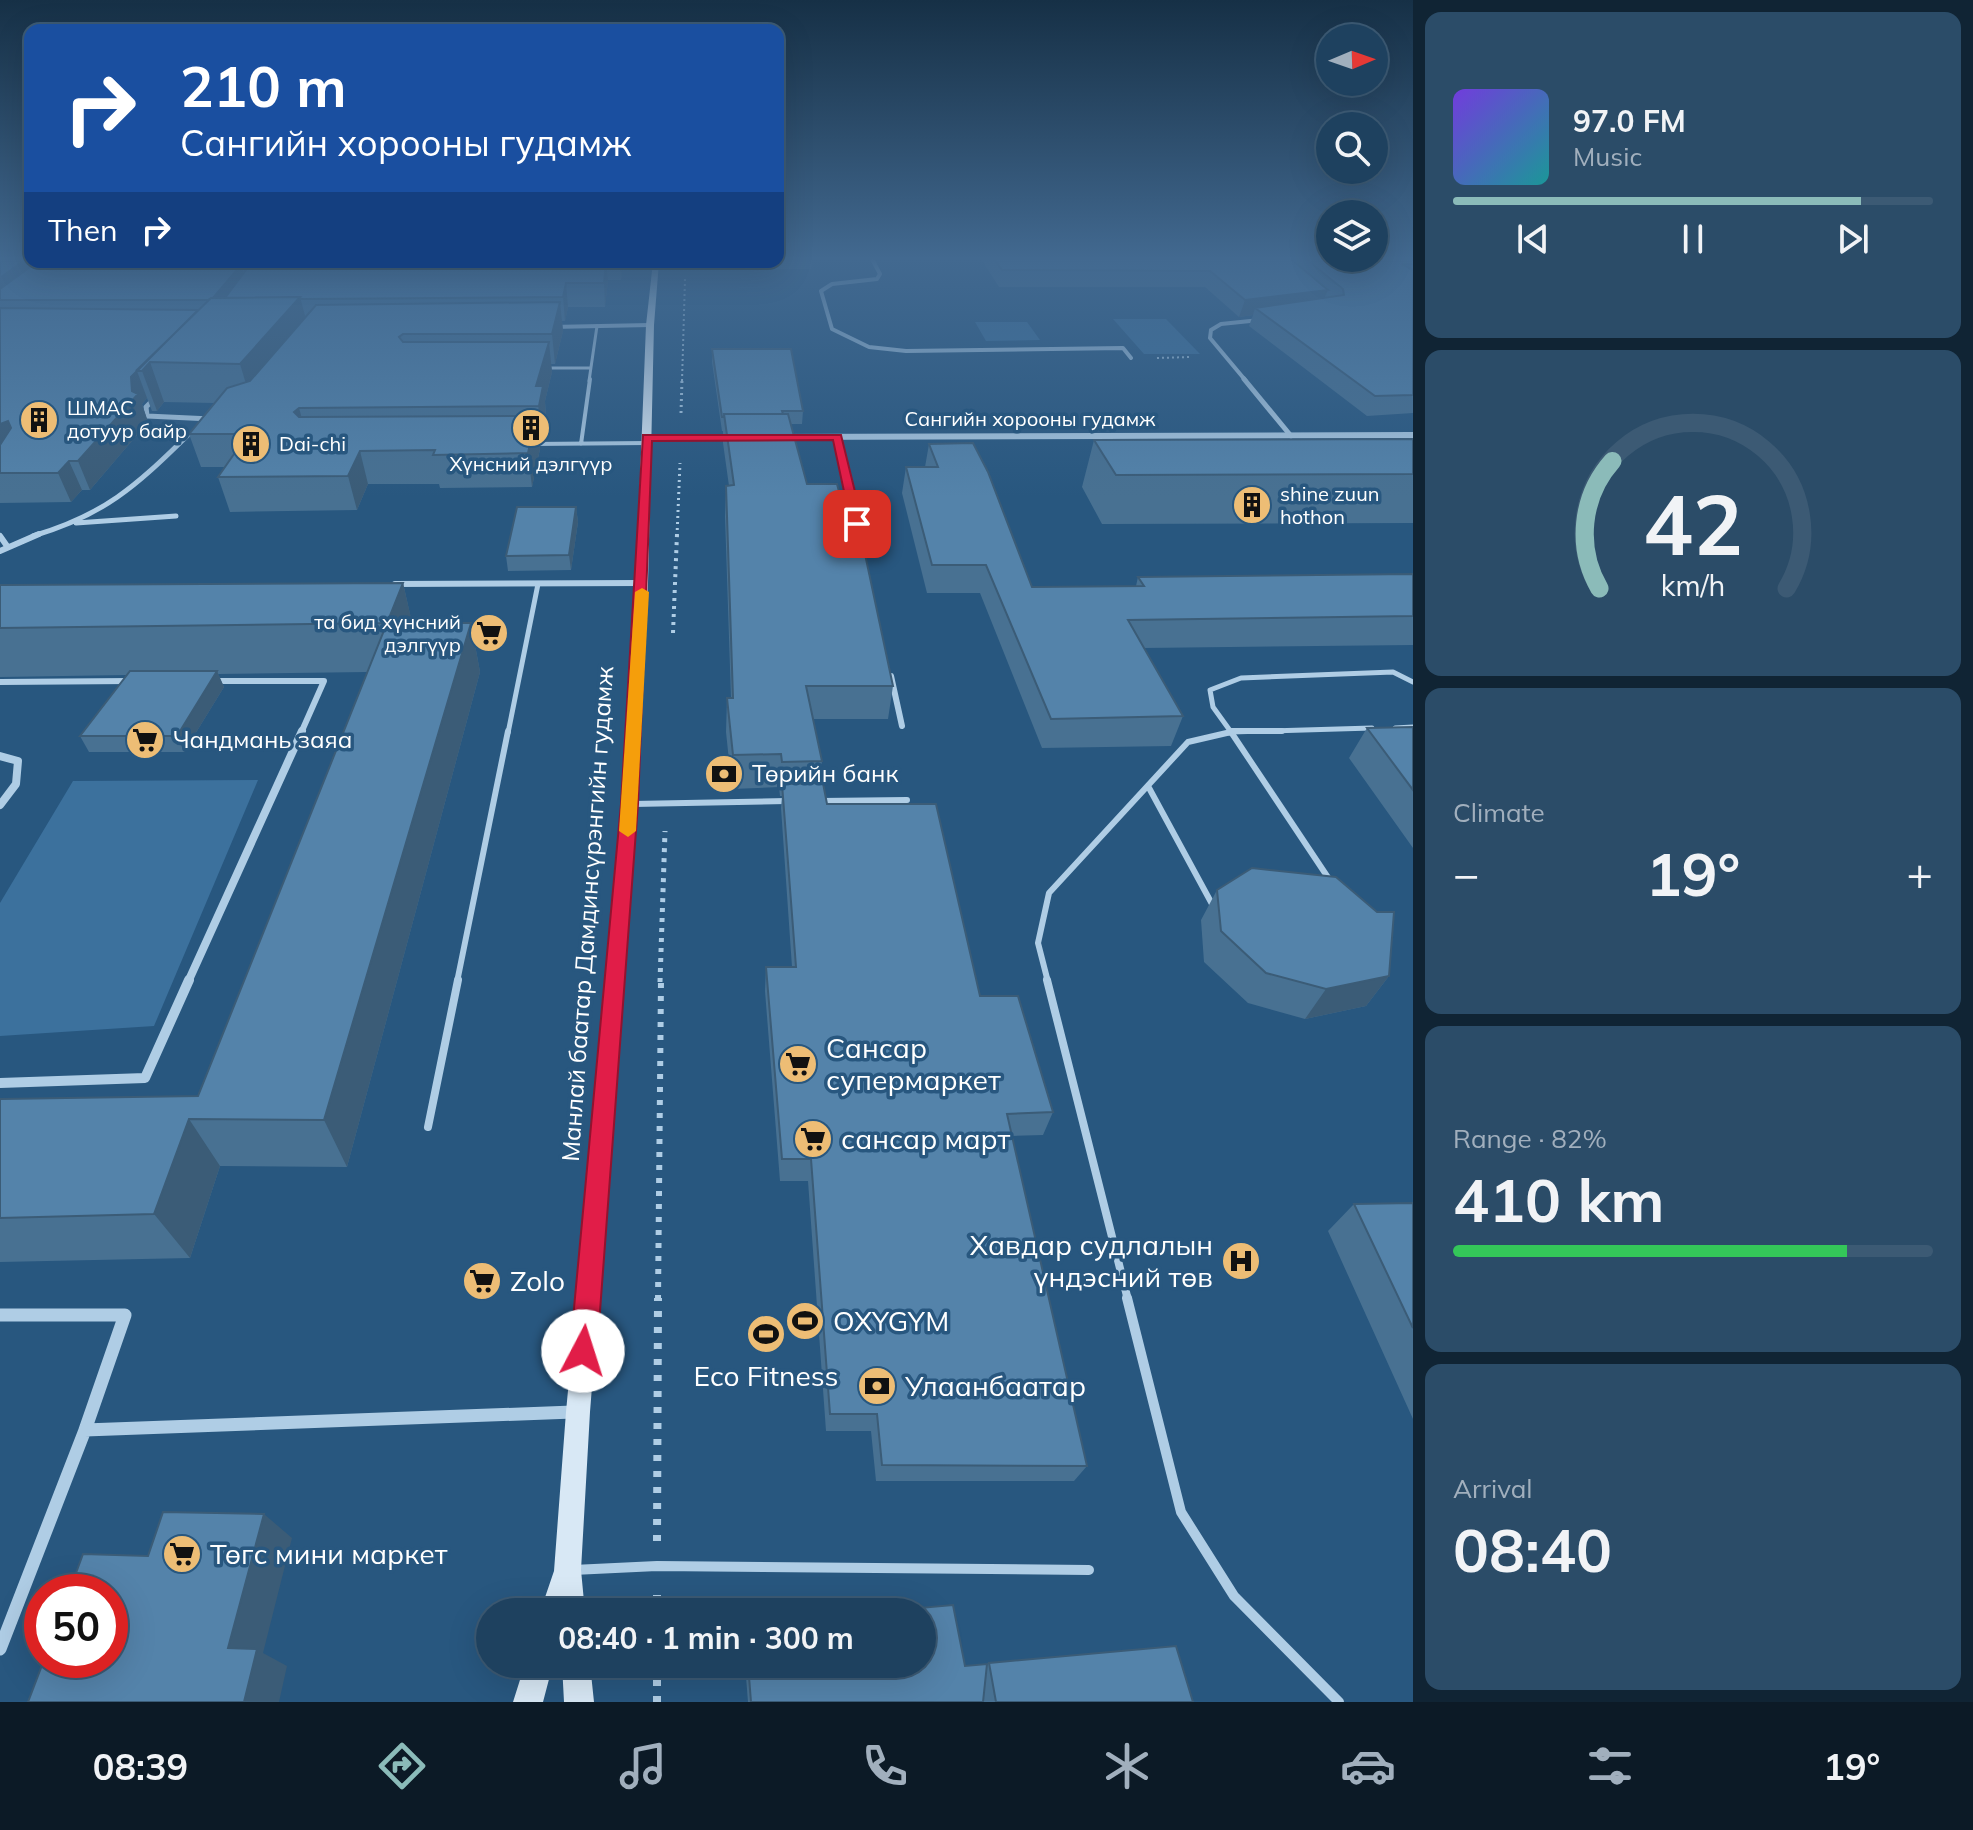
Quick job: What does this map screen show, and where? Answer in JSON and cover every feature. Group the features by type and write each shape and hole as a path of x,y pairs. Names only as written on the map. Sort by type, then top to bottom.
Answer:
{"main road":[{"name":"Манлай баатар Дамдинсүрэнгийн гудамж","path":"570,1598 567,1570 578,1412 630,804 642,583 650,338"},
{"name":"Манлай баатар Дамдинсүрэнгийн гудамж","path":"558,1598 567,1570"},
{"path":"528,1702 535,1678"},
{"path":"577,1678 579,1702"}],"street":[{"path":"849,338 859,344 906,351 1123,348 1131,358"},
{"path":"1210,338 1291,436"},
{"path":"168,385 146,407 147,416 220,419"},
{"name":"Сангийн хорооны гудамж","path":"647,440 1413,435"},
{"path":"75,523 149,472 187,436"},
{"path":"838,437 865,559"},
{"path":"0,551 75,523 176,516"},
{"path":"0,536 7,546"},
{"path":"381,584 642,583"},
{"path":"888,665 902,726"},
{"path":"0,682 139,681"},
{"path":"0,1083 145,1078 324,681 201,681"},
{"path":"0,756 18,761 16,784 0,805"},
{"path":"0,1315 125,1315 85,1430 0,1649"},
{"path":"85,1430 578,1412"}],"lane":[{"path":"581,444 595,338"},
{"path":"546,368 591,368"},
{"path":"521,444 647,440"},
{"path":"428,1127 538,584"},
{"path":"1336,888 1213,707 1210,690 1241,678 1393,672 1413,682"},
{"path":"1339,1702 1234,1596 1181,1512 1038,943 1049,893 1188,742 1231,732 1413,727"},
{"path":"1148,786 1212,904"},
{"path":"816,801 907,800"},
{"path":"630,804 801,801"},
{"path":"567,1570 657,1566 1089,1570"}],"path":[{"path":"673,645 683,338"},
{"path":"1131,358 1224,357"},
{"path":"657,1598 658,1065 666,802"},
{"path":"657,1678 657,1702"}],"shaded area":[{"path":"985,338 1040,340 986,341"},
{"path":"1130,338 1185,338 1200,354 1144,354"},
{"path":"258,780 154,1026 0,1036 0,903 73,781"}],"building":[{"path":"0,338 170,338 131,377 132,391 138,394 78,461 69,461 58,473 0,473 0,445 11,428 8,421 0,424"},
{"path":"169,338 263,338 240,364 150,362 142,371 137,370"},
{"path":"287,338 549,342 536,386 543,386 539,406 299,408 294,412 299,417 536,416 528,453 433,455 435,450 360,451 348,476 218,477 248,434 189,434 227,388 250,381"},
{"path":"1296,338 1413,338 1413,395 1375,396"},
{"path":"712,349 791,349 803,411 724,414 722,417"},
{"path":"724,414 788,414 807,484 837,484 852,540 862,540 893,686 806,686 822,761 782,762 781,754 733,755 727,698 733,698 726,486 734,485"},
{"path":"1413,439 1413,474 1116,475 1094,440"},
{"path":"973,443 988,472 1032,587 1144,586 1138,577 1413,574 1413,616 1128,620 1183,716 1051,719 986,565 932,565 906,467 938,467 929,444"},
{"path":"517,507 576,507 569,555 506,556"},
{"path":"403,583 387,623 0,628 0,585"},
{"path":"387,623 471,623 324,1120 189,1119 154,1214 0,1218 0,1099 198,1096"},
{"path":"130,671 217,671 177,736 80,736"},
{"path":"1413,727 1413,790 1367,728"},
{"path":"823,783 827,804 936,804 980,996 1018,996 1053,1112 1007,1114 1087,1466 882,1465 877,1414 830,1414 811,1159 782,1159 766,967 796,967 782,784"},
{"path":"1252,868 1336,877 1377,912 1394,912 1389,976 1326,989 1266,973 1221,931 1217,890"},
{"path":"1413,1203 1413,1328 1354,1204"},
{"path":"163,1512 264,1514 228,1648 257,1649 244,1702 28,1702 37,1678 128,1678 128,1574 76,1574 83,1554 148,1556"},
{"path":"953,1605 965,1666 987,1664 983,1702 751,1702 749,1678 936,1678 936,1607"},
{"path":"1176,1646 1193,1702 996,1702 989,1663"}],"slow traffic":[{"path":"628,831 642,592"}],"place":[{"name":"ШМАС дотуур байр","path":"39,420"},
{"name":"Хүнсний дэлгүүр","path":"531,428"},
{"name":"Dai-chi","path":"251,444"},
{"name":"shine zuun hothon","path":"1252,505"},
{"name":"та бид хүнсний дэлгүүр","path":"489,633"},
{"name":"Чандмань заяа","path":"145,740"},
{"name":"Төрийн банк","path":"724,774"},
{"name":"Сансар супермаркет","path":"798,1064"},
{"name":"сансар март","path":"813,1139"},
{"name":"Хавдар судлалын үндэсний төв","path":"1241,1261"},
{"name":"Zolo","path":"482,1281"},
{"name":"OXYGYM","path":"805,1321"},
{"name":"Eco Fitness","path":"766,1334"},
{"name":"Улаанбаатар","path":"877,1386"},
{"name":"Төгс мини маркет","path":"182,1554"}],"route":[{"path":"583,1351 630,804 647,437 838,437 857,524"}]}
